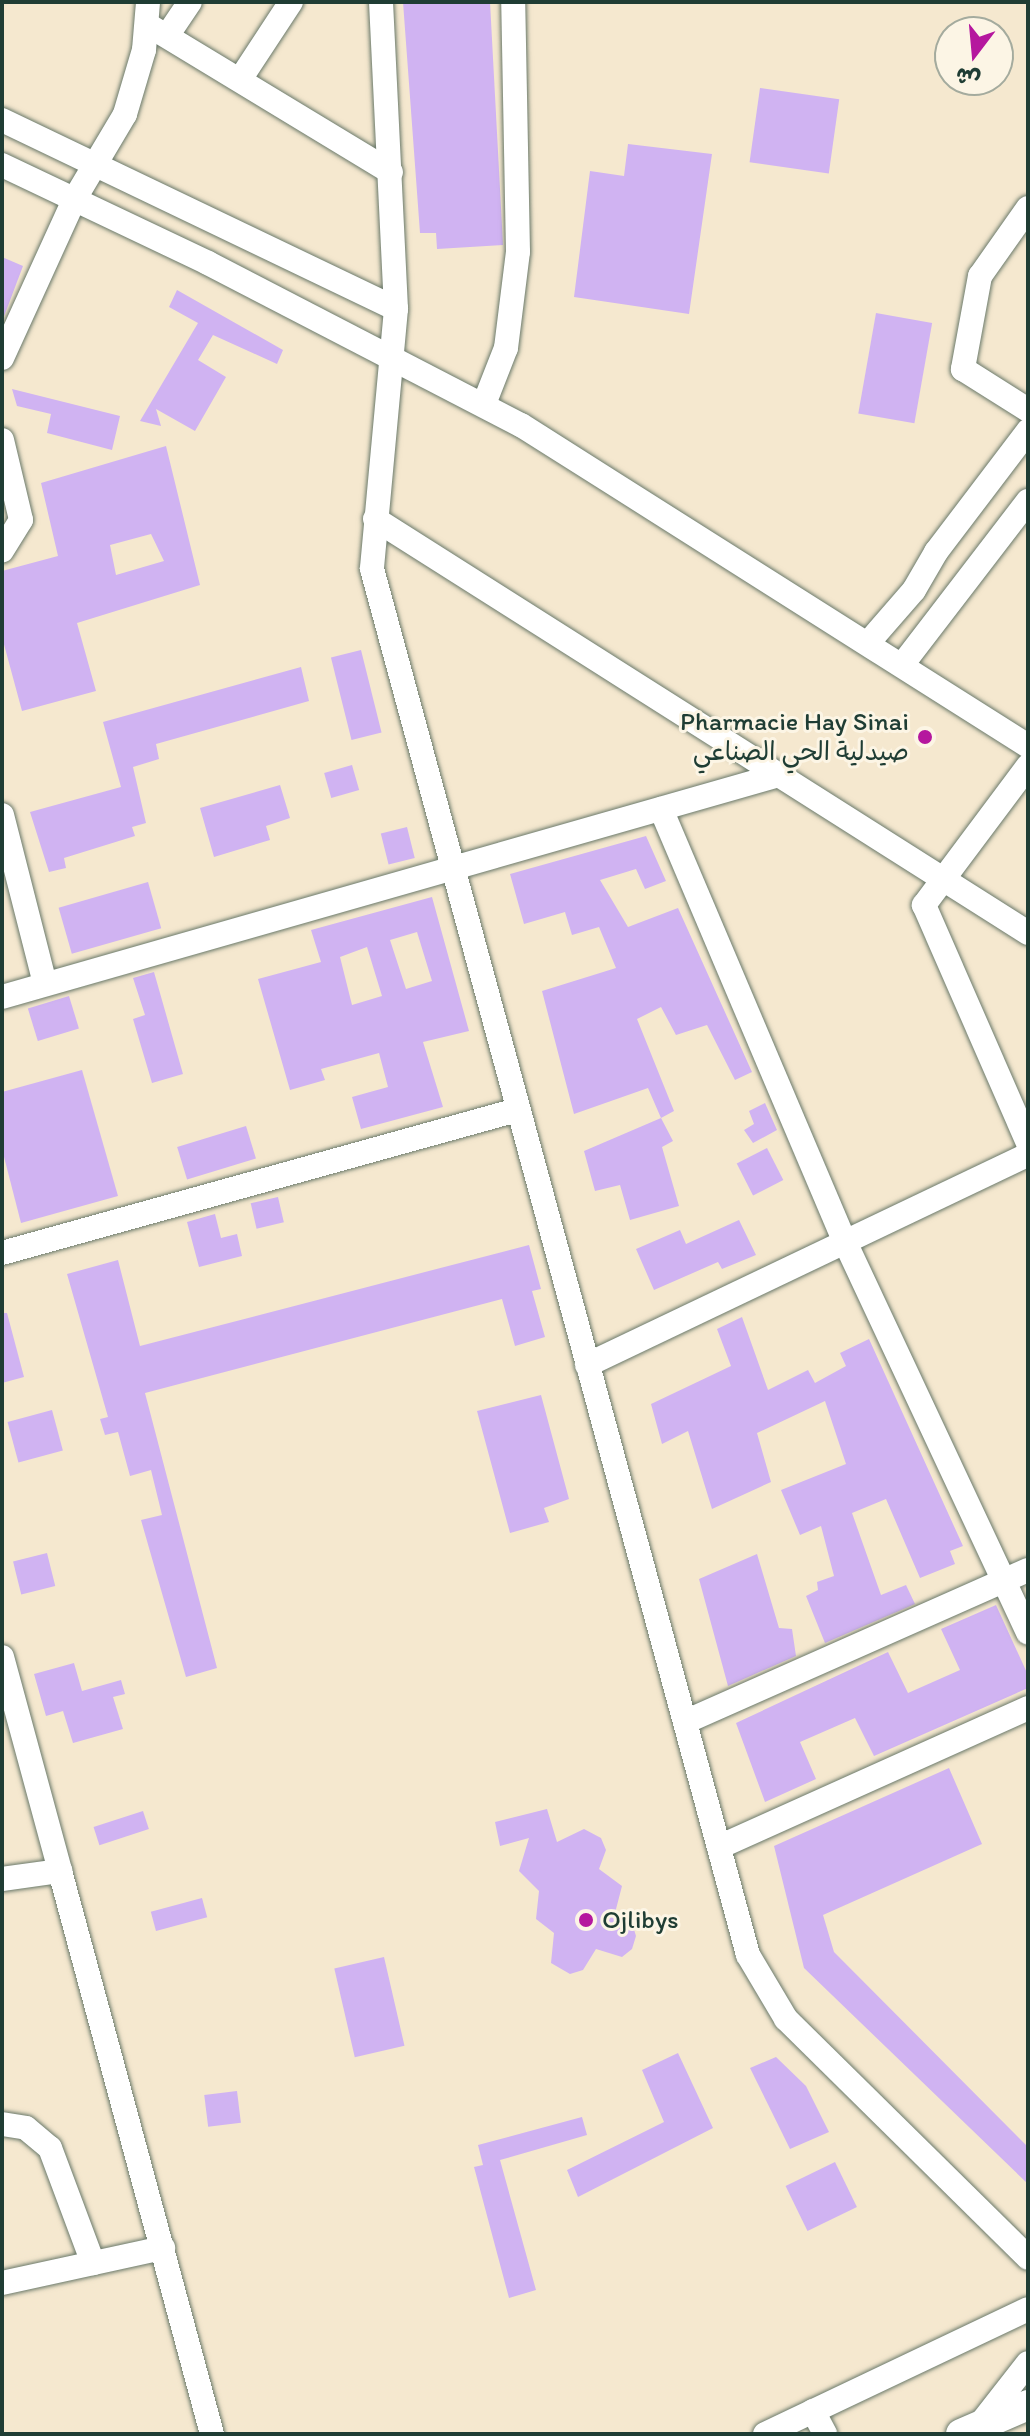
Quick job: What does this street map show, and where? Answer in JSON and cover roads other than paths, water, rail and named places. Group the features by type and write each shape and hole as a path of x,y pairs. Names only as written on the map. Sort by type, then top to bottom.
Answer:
{"main road":[{"path":"972,2431 1028,2405"}],"street":[{"path":"2,358 74,200 125,114 155,20 190,2"},
{"path":"241,78 291,2"},
{"path":"381,2 396,309 395,357 375,519 372,569 748,1955 786,2019 1028,2258"},
{"path":"484,404 506,348 518,252 513,2"},
{"path":"155,20 391,172"},
{"path":"2,120 396,309"},
{"path":"2,165 395,357 484,404 660,508 1028,746"},
{"path":"1028,208 980,276 963,369 1028,410"},
{"path":"868,643 914,590 936,552 1028,431"},
{"path":"2,440 21,520 2,550"},
{"path":"902,665 1028,501"},
{"path":"375,519 1028,933"},
{"path":"1028,766 926,897 925,915 1028,1143"},
{"path":"2,997 779,775"},
{"path":"661,809 846,1244 1028,1633"},
{"path":"2,815 45,984"},
{"path":"998,1078 1028,1099"},
{"path":"2,1253 517,1110"},
{"path":"587,1365 1028,1155"},
{"path":"685,1722 1028,1570"},
{"path":"2,1657 212,2434"},
{"path":"719,1847 1028,1708"},
{"path":"2,1879 60,1871"},
{"path":"2,2124 26,2128 50,2148 93,2263"},
{"path":"2,2283 163,2248"},
{"path":"765,2434 1028,2309"},
{"path":"972,2431 1028,2363"},
{"path":"813,2411 825,2434"}],"place":[{"name":"Pharmacie Hay Sinai صيدلية الحي الصناعي","path":"925,737"},
{"name":"Ojlibys","path":"586,1920"}]}
